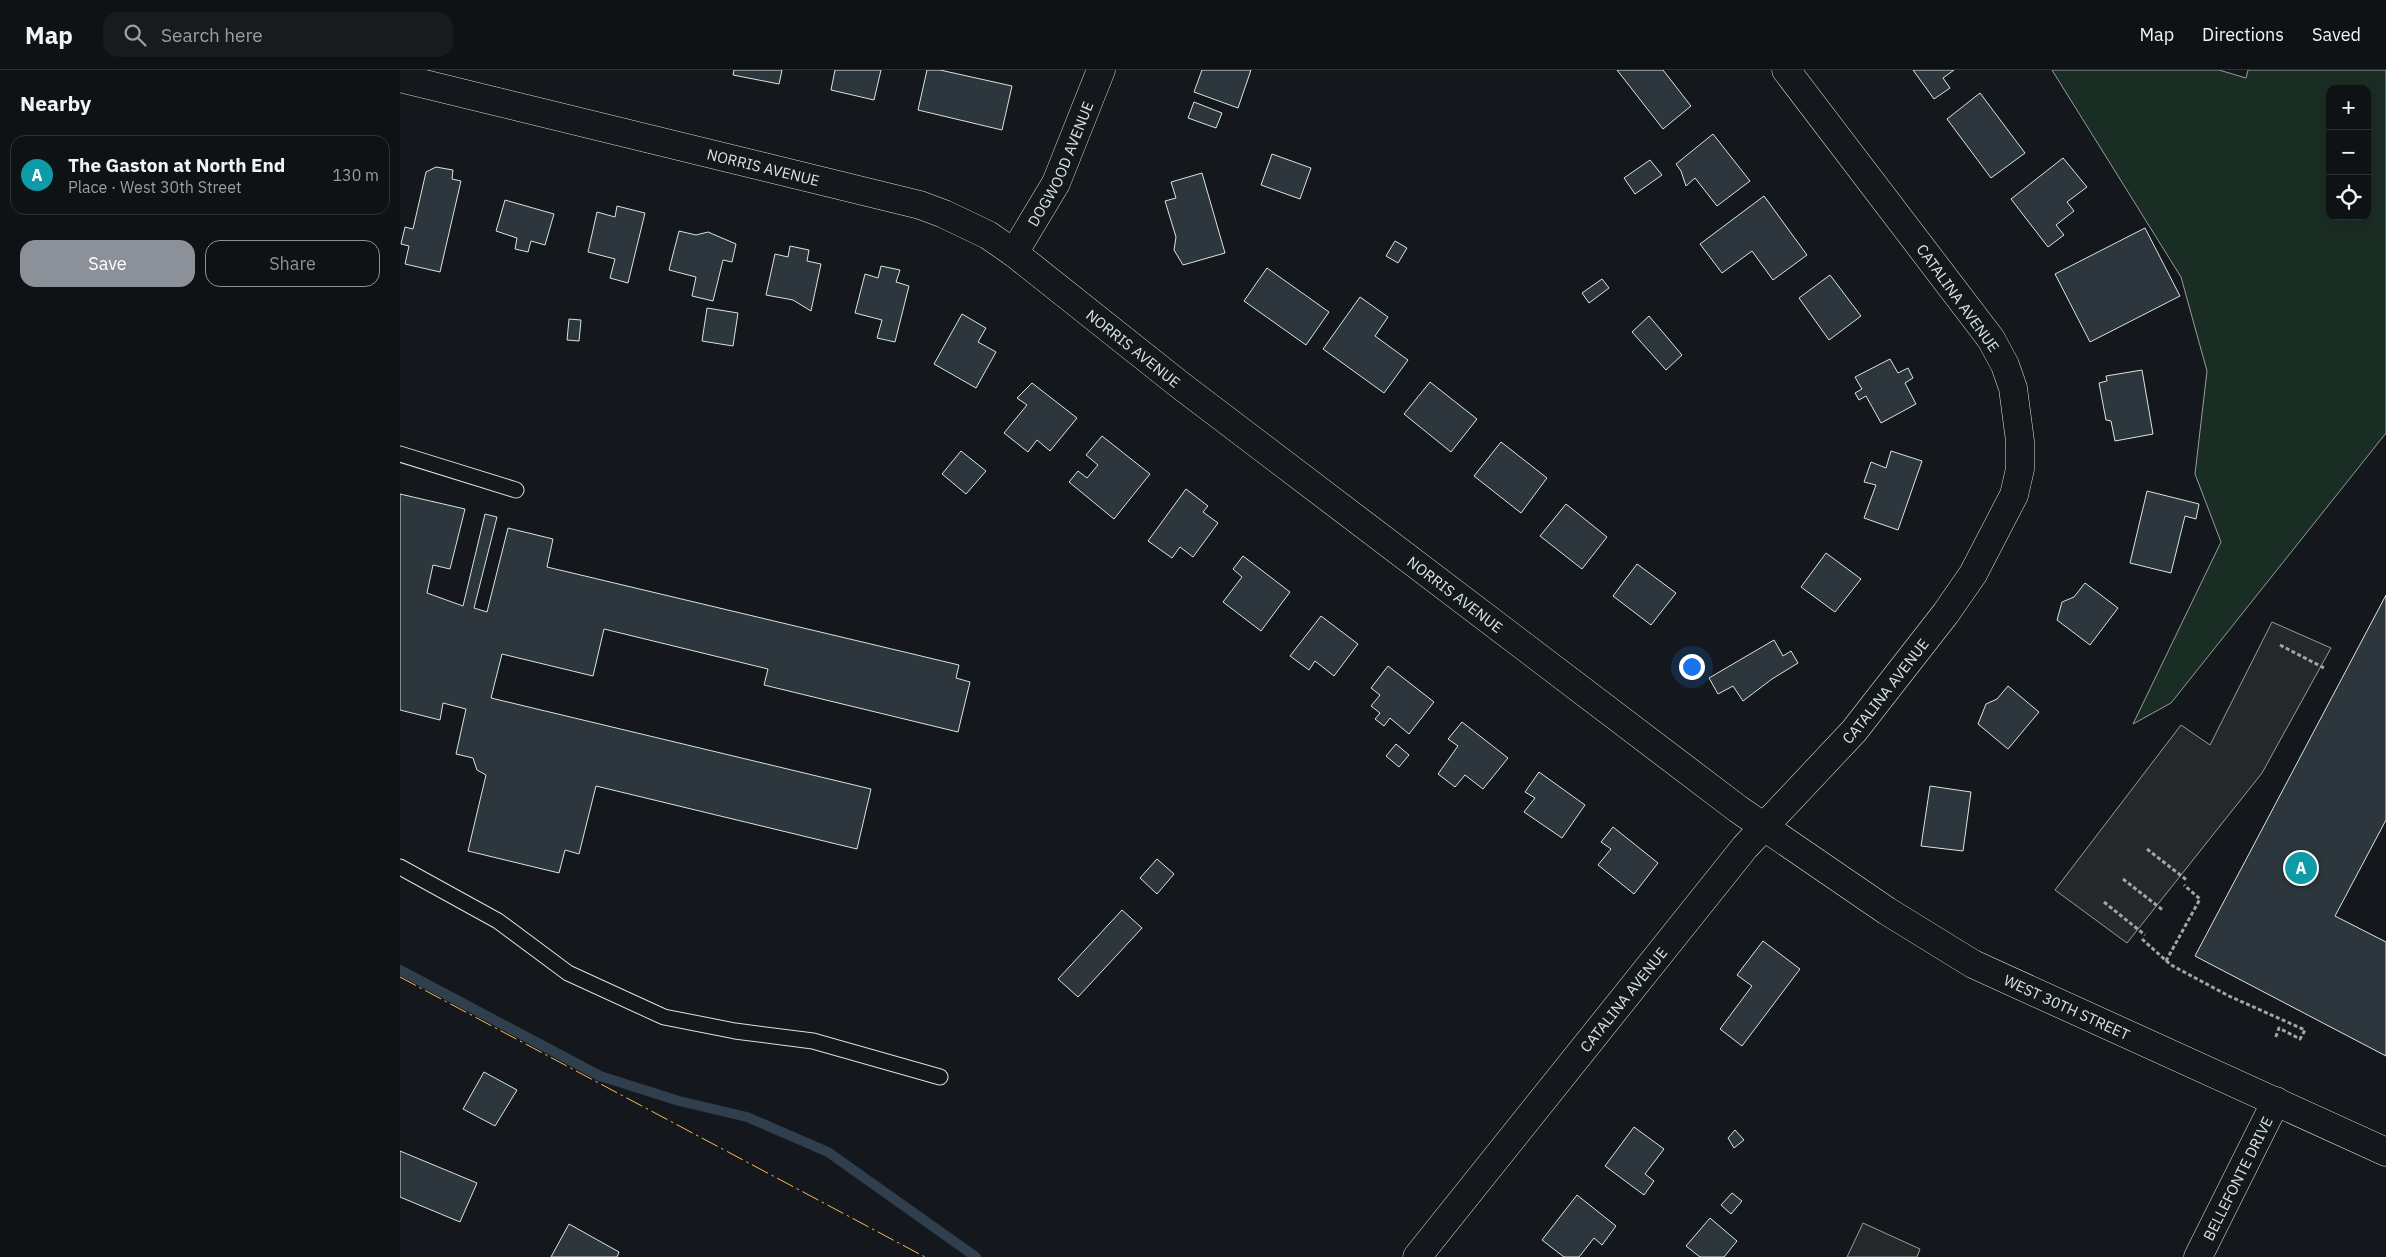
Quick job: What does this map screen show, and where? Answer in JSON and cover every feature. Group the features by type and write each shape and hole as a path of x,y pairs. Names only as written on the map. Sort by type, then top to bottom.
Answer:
{"street":[{"name":"DOGWOOD AVENUE","path":"1014,253 1056,183 1101,70"},
{"name":"CATALINA AVENUE","path":"1417,1257 1739,855 1854,731 1973,574 1998,530 2014,494 2020,469 2020,441 2013,388 2005,365 1991,339 1786,70"},
{"name":"NORRIS AVENUE","path":"400,78 920,205 988,235 1014,253 1224,418 1730,803 1766,826"},
{"name":"WEST 30TH STREET","path":"1766,826 1886,911 1973,964 2386,1152"},
{"name":"BELLEFONTE DRIVE","path":"2198,1257 2276,1101"}],"lane":[{"path":"400,454 516,490"},
{"path":"400,867 498,921 568,973 664,1017 735,1031 813,1041 940,1077"}],"path":[{"path":"2280,645 2326,669"},
{"path":"2147,849 2188,881"},
{"path":"2123,879 2164,911"},
{"path":"2166,961 2200,899 2184,885"},
{"path":"2104,902 2144,935"},
{"path":"2142,939 2166,961 2230,996 2304,1030 2300,1039 2280,1028 2275,1039"}],"green space":[{"path":"2052,70 2219,70 2246,78 2248,70 2386,70 2386,433 2171,703 2133,724 2221,542 2195,474 2207,371 2181,277"}],"shaded area":[{"path":"2272,622 2331,648 2262,773 2127,943 2055,890 2181,725 2210,745"},
{"path":"1863,1223 1920,1249 1917,1257 1847,1257"}],"building":[{"path":"734,70 782,70 779,84 733,75"},
{"path":"835,70 881,70 874,100 831,90"},
{"path":"927,70 940,70 1012,86 1002,130 918,110"},
{"path":"1202,70 1251,70 1238,108 1194,92"},
{"path":"1617,70 1663,70 1691,106 1663,129"},
{"path":"1913,70 1954,70 1943,78 1950,88 1934,99"},
{"path":"1980,93 2025,153 1991,178 1947,119"},
{"path":"1194,102 1222,113 1216,128 1188,118"},
{"path":"1713,134 1750,181 1717,206 1695,178 1686,186 1681,171 1676,164"},
{"path":"1272,154 1311,168 1300,199 1261,185"},
{"path":"2063,158 2087,187 2067,202 2074,211 2056,225 2064,235 2048,247 2011,199"},
{"path":"1650,160 1662,175 1635,194 1624,178"},
{"path":"436,167 453,170 452,179 461,181 440,272 405,264 409,246 401,244 405,227 413,229 426,172"},
{"path":"1202,173 1225,253 1183,265 1174,250 1176,237 1165,201 1176,198 1171,182"},
{"path":"1764,196 1807,255 1773,280 1752,251 1722,273 1700,244"},
{"path":"505,200 554,214 545,245 531,241 528,252 515,249 517,238 496,231"},
{"path":"617,206 645,213 628,283 610,278 615,259 588,252 597,212 615,217"},
{"path":"2145,228 2180,296 2090,342 2055,274"},
{"path":"679,231 696,235 708,232 736,244 732,262 723,260 713,301 692,296 696,277 669,270"},
{"path":"1395,241 1407,248 1398,263 1386,256"},
{"path":"790,246 809,250 807,261 821,264 811,311 793,300 766,295 775,254 788,257"},
{"path":"881,266 900,270 896,282 909,286 895,342 877,338 882,320 855,313 865,274 878,278"},
{"path":"1267,268 1329,312 1306,345 1244,301"},
{"path":"1830,275 1861,316 1829,340 1799,298"},
{"path":"1602,279 1609,288 1589,303 1582,293"},
{"path":"1360,297 1388,317 1375,336 1408,360 1384,393 1323,349"},
{"path":"707,308 738,313 733,346 702,341"},
{"path":"962,314 986,328 978,342 996,352 976,388 934,364"},
{"path":"1649,316 1682,355 1666,370 1632,332"},
{"path":"569,319 581,320 579,341 567,340"},
{"path":"1890,359 1898,373 1908,368 1913,378 1905,383 1916,404 1881,423 1866,396 1859,400 1855,393 1862,389 1855,377"},
{"path":"2142,370 2153,434 2115,441 2111,421 2106,420 2099,383 2107,381 2106,376"},
{"path":"1430,382 1477,419 1451,452 1404,414"},
{"path":"1032,383 1077,418 1050,451 1037,440 1028,452 1004,433 1027,405 1017,398"},
{"path":"1102,436 1150,474 1114,519 1069,482 1078,471 1087,478 1098,465 1086,455"},
{"path":"1501,442 1547,478 1521,513 1474,476"},
{"path":"961,451 986,471 966,494 942,474"},
{"path":"1891,451 1922,461 1898,530 1864,518 1876,485 1864,482 1871,462 1886,468"},
{"path":"1186,489 1208,506 1203,512 1218,523 1193,557 1180,547 1172,558 1148,541"},
{"path":"2147,491 2199,504 2196,519 2185,516 2171,573 2130,563"},
{"path":"400,494 465,509 450,569 433,565 427,593 463,606 485,514 497,517 474,608 487,612 508,528 553,539 547,567 959,665 956,678 970,682 958,732 764,685 768,669 604,629 593,676 502,654 491,698 871,789 857,849 596,786 579,854 565,850 559,873 468,851 486,775 477,770 473,758 456,754 466,709 443,703 440,720 400,710"},
{"path":"1566,504 1607,537 1582,569 1540,536"},
{"path":"1826,553 1861,579 1835,612 1801,587"},
{"path":"1243,556 1290,592 1261,631 1223,602 1242,577 1233,569"},
{"path":"1637,564 1676,593 1651,625 1613,596"},
{"path":"2085,583 2118,608 2090,645 2057,620 2062,602 2074,597"},
{"path":"2386,595 2386,820 2335,916 2386,942 2386,1056 2195,956"},
{"path":"1321,616 1358,644 1334,676 1315,661 1309,670 1290,656"},
{"path":"1774,640 1783,656 1791,651 1798,663 1772,679 1743,701 1733,686 1718,694 1709,678"},
{"path":"1388,666 1434,702 1409,734 1390,718 1384,726 1375,719 1380,713 1371,706 1380,695 1371,688"},
{"path":"2008,686 2039,712 2008,749 1978,724 1986,704 1997,699"},
{"path":"1462,722 1508,758 1483,789 1465,775 1455,787 1438,774 1458,746 1448,739"},
{"path":"1396,744 1409,755 1399,767 1386,756"},
{"path":"1539,772 1585,805 1562,838 1524,812 1535,798 1525,792"},
{"path":"1930,786 1971,792 1963,851 1921,846"},
{"path":"1613,827 1658,863 1634,894 1598,865 1611,849 1601,842"},
{"path":"1157,859 1174,874 1157,894 1140,878"},
{"path":"1122,910 1142,928 1078,997 1058,979"},
{"path":"1763,941 1800,969 1742,1046 1720,1029 1752,986 1737,975"},
{"path":"484,1072 517,1090 495,1126 463,1109"},
{"path":"1634,1127 1664,1149 1645,1174 1654,1181 1644,1195 1605,1166"},
{"path":"1735,1130 1744,1140 1734,1148 1728,1138"},
{"path":"400,1151 477,1183 460,1222 400,1197"},
{"path":"1732,1193 1742,1201 1731,1214 1721,1205"},
{"path":"1577,1195 1616,1226 1602,1245 1594,1238 1579,1257 1564,1257 1542,1240"},
{"path":"1710,1218 1737,1241 1724,1257 1700,1257 1686,1246"},
{"path":"569,1224 619,1252 617,1257 551,1257"}],"waterway":[{"path":"400,970 600,1076 679,1101 747,1117 828,1152 976,1257"}],"power":[{"path":"400,977 925,1257"}],"place":[{"name":"The Gaston at North End","path":"2301,868"}]}
